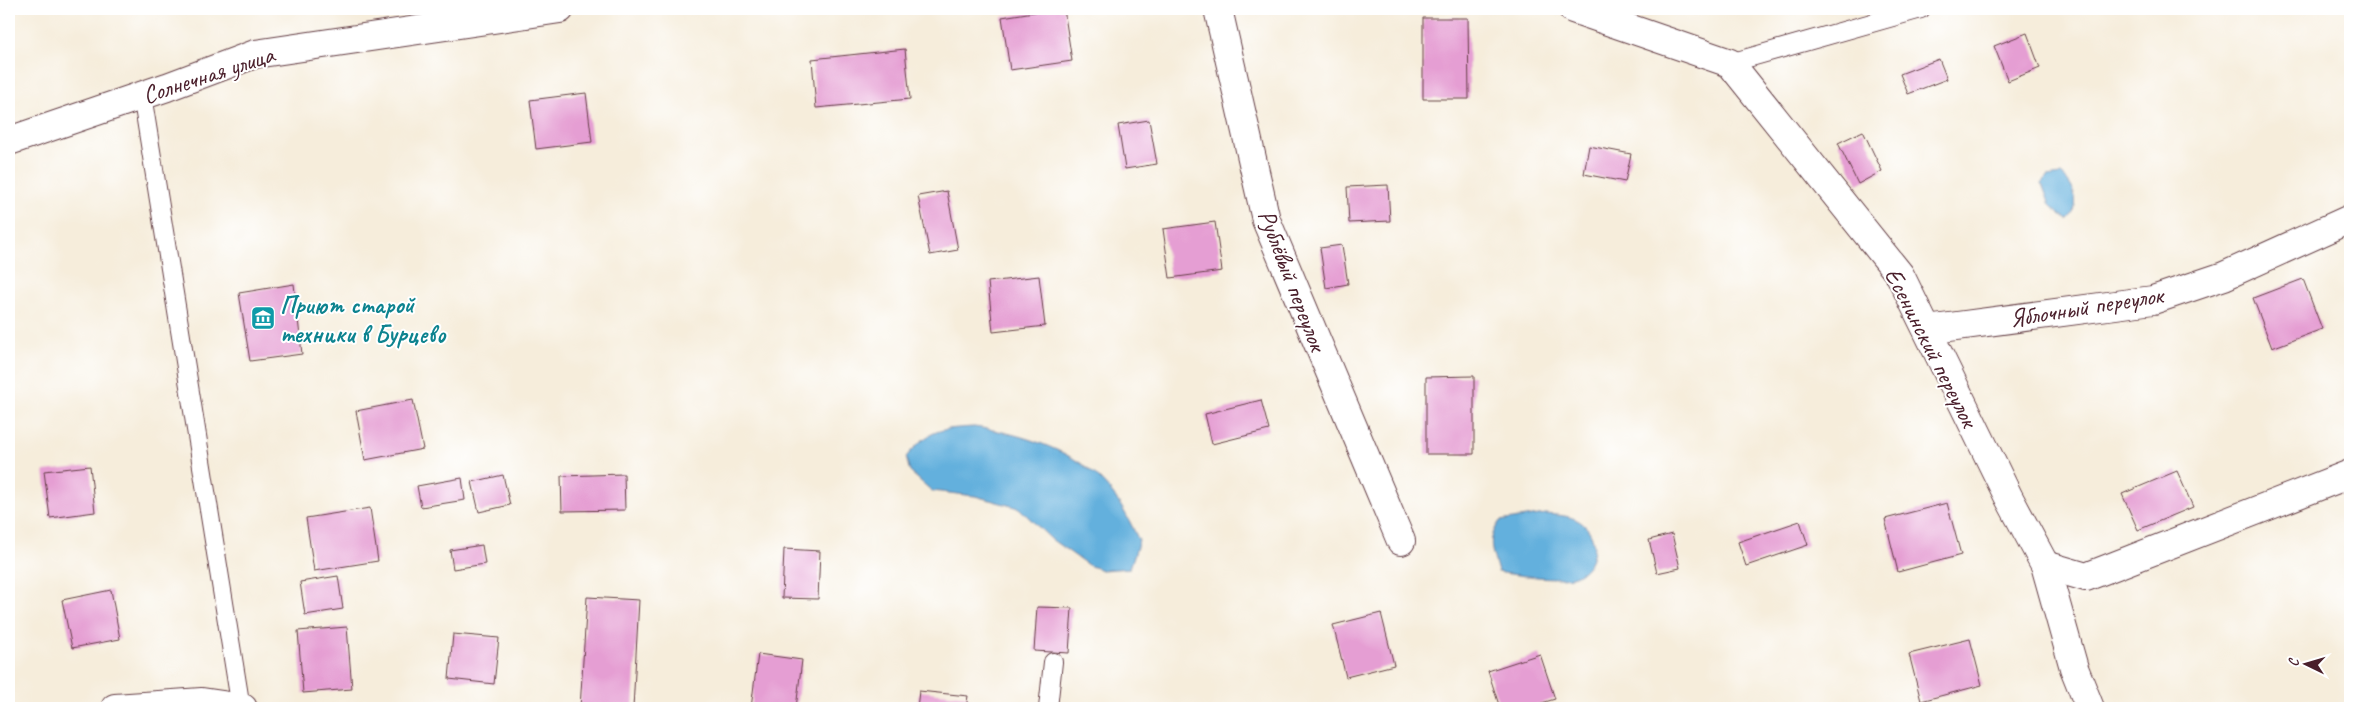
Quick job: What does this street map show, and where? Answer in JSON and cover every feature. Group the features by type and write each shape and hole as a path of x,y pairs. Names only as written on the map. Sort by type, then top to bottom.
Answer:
{"street":[{"name":"Солнечная улица","path":"9,141 142,96 255,54 560,9"},
{"name":"Рублёвый переулок","path":"1218,9 1266,220 1401,541"},
{"path":"1573,9 1730,63"},
{"name":"Есенинский переулок","path":"1730,63 1900,275 2009,498 2045,565 2074,668 2090,708"},
{"name":"Яблочный переулок","path":"1927,330 2153,300 2224,276 2350,219"},
{"path":"2045,565 2086,577 2350,474"},
{"path":"115,708 202,702 242,708"}],"lane":[{"path":"1730,63 1921,9"},
{"path":"142,96 242,708"},
{"path":"1048,708 1053,662"}],"water":[{"path":"2061,175 2070,185 2075,197 2072,215 2067,220 2050,205 2042,184 2047,177"},
{"path":"974,427 1007,433 1042,444 1074,459 1088,468 1118,501 1139,541 1130,568 1102,570 1088,565 1051,539 1019,508 975,496 932,491 910,472 906,457 929,436 943,430"},
{"path":"1545,514 1568,517 1583,524 1593,539 1593,556 1589,564 1575,576 1560,578 1498,572 1491,546 1493,534 1500,521"}],"building":[{"path":"1064,9 1072,61 1010,70 1002,17"},
{"path":"1423,18 1468,18 1469,99 1423,99"},
{"path":"2027,33 2040,68 2008,81 1994,46"},
{"path":"905,49 910,99 816,108 812,59"},
{"path":"1939,59 1947,79 1908,94 1900,74"},
{"path":"586,93 592,142 536,149 530,100"},
{"path":"1149,120 1157,164 1125,169 1118,125"},
{"path":"1863,131 1882,171 1858,184 1838,143"},
{"path":"1589,146 1631,154 1625,182 1584,174"},
{"path":"1388,185 1390,221 1349,223 1347,187"},
{"path":"947,191 958,250 930,255 918,196"},
{"path":"1215,222 1222,271 1170,278 1163,229"},
{"path":"1342,245 1348,284 1326,288 1320,248"},
{"path":"1039,276 1045,326 993,332 988,282"},
{"path":"2303,279 2322,329 2272,348 2253,298"},
{"path":"294,284 302,354 250,361 239,293"},
{"path":"1474,376 1474,454 1426,454 1426,377"},
{"path":"413,400 423,449 365,460 356,411"},
{"path":"1261,400 1269,430 1212,444 1205,414"},
{"path":"90,466 95,512 50,518 44,471"},
{"path":"2177,471 2193,507 2138,530 2122,494"},
{"path":"624,474 625,510 562,511 561,476"},
{"path":"503,475 510,505 479,512 472,482"},
{"path":"462,478 465,500 421,507 417,486"},
{"path":"1947,503 1961,555 1898,572 1885,519"},
{"path":"370,508 378,561 314,571 306,518"},
{"path":"1800,521 1808,545 1746,566 1738,542"},
{"path":"1672,534 1680,568 1657,573 1649,540"},
{"path":"482,545 485,564 453,569 450,550"},
{"path":"784,549 820,551 818,599 782,598"},
{"path":"338,576 343,609 305,615 300,582"},
{"path":"111,590 120,639 72,648 62,600"},
{"path":"587,597 639,600 633,708 580,708"},
{"path":"1037,607 1072,608 1069,653 1034,651"},
{"path":"1381,613 1394,665 1346,677 1333,625"},
{"path":"347,627 352,689 303,693 298,631"},
{"path":"453,634 499,638 494,684 449,679"},
{"path":"1970,639 1982,685 1921,701 1909,654"},
{"path":"758,654 802,660 796,708 751,708"},
{"path":"1540,654 1555,699 1525,708 1500,708 1488,671"},
{"path":"919,691 968,696 966,708 917,708"}],"place":[{"name":"Приют старой техники в Бурцево","path":"263,318"}]}
